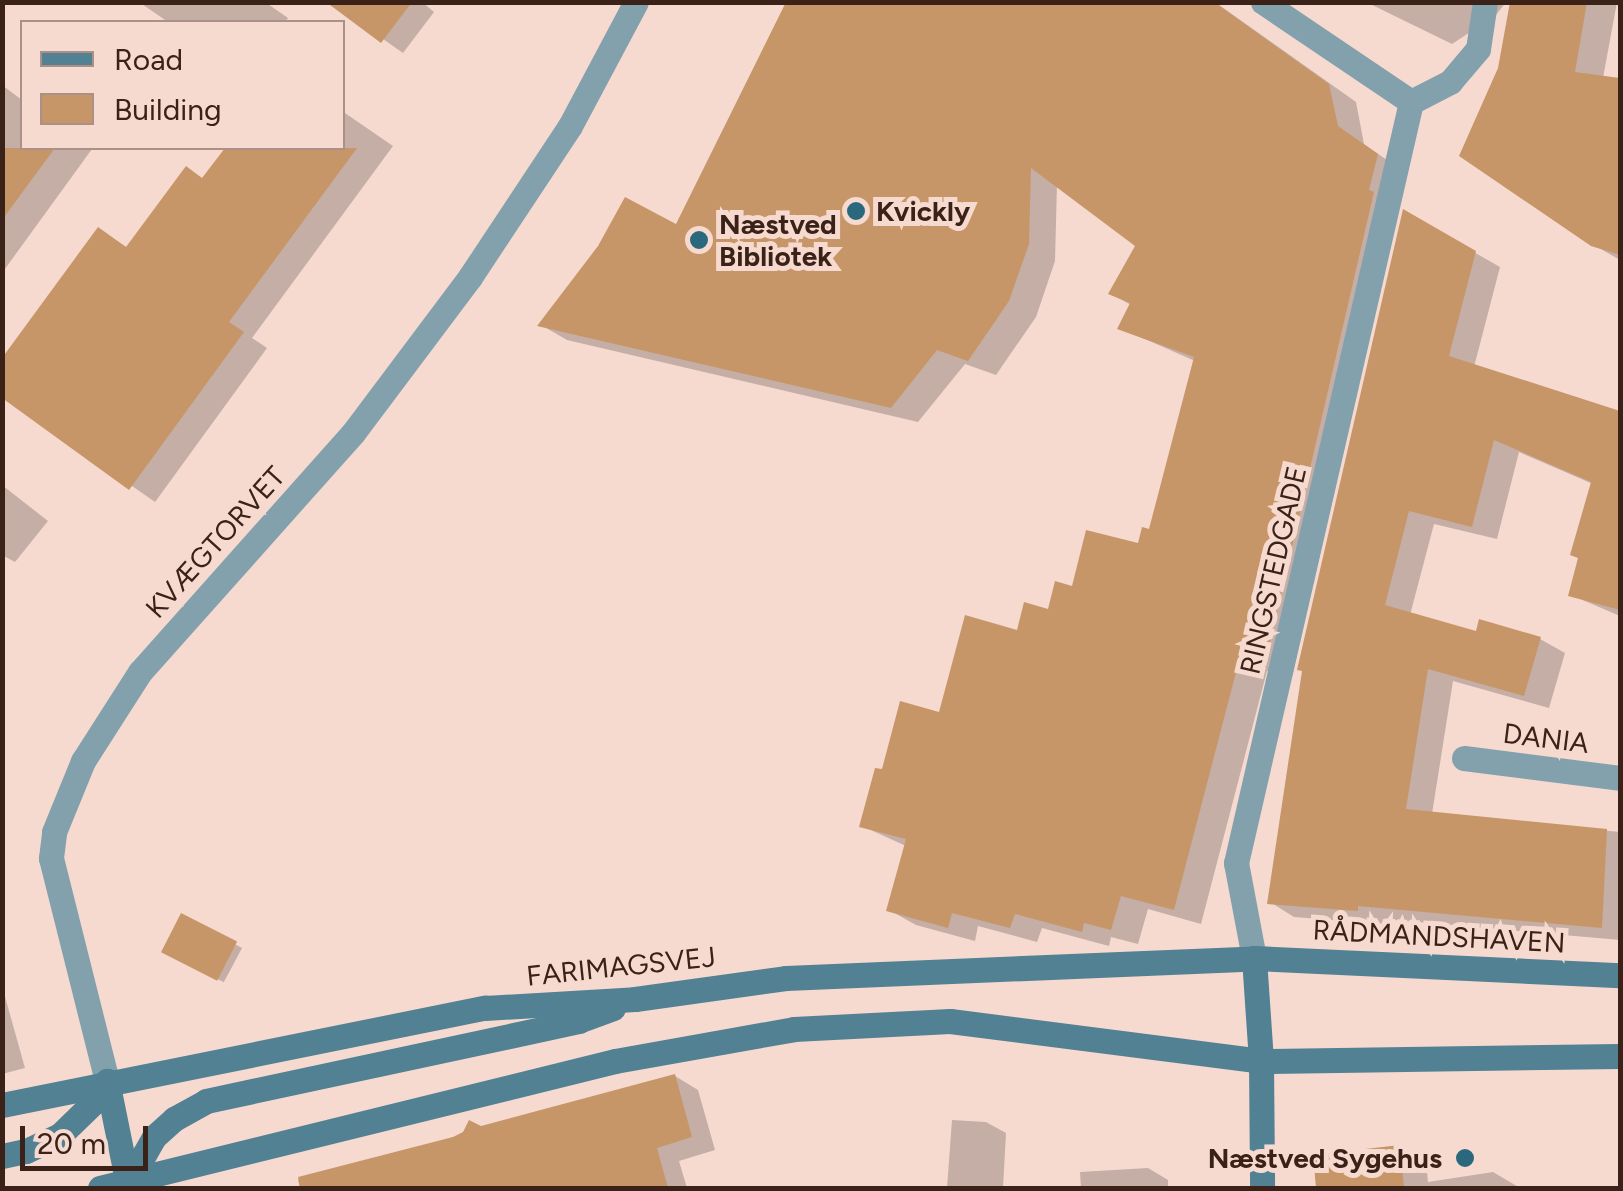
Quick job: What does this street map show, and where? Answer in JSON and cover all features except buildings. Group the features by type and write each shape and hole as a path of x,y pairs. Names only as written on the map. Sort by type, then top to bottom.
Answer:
{"main road":[{"name":"FARIMAGSVEJ","path":"2,1105 484,1008 634,1000 786,978 1254,958"},
{"name":"RÅDMANDSHAVEN","path":"1254,958 1620,975"},
{"name":"RINGSTEDGADE","path":"1254,958 1261,1061 1262,1188"},
{"path":"128,1186 154,1137 174,1119 206,1102 578,1021 634,1000"},
{"path":"100,1188 128,1186 615,1061 794,1029 950,1021 1261,1061 1620,1056"},
{"path":"2,1156 26,1151 60,1135 94,1102 107,1082"},
{"name":"KVÆGTORVET","path":"107,1082 128,1186"}],"street":[{"name":"KVÆGTORVET","path":"107,1082 55,889 51,858 54,832 82,760 140,672 353,433 470,277 570,126 636,2"},
{"path":"1263,2 1411,102 1450,82 1478,49 1485,2"},
{"name":"RINGSTEDGADE","path":"1254,958 1236,862 1411,102"},
{"name":"DANIA","path":"1464,758 1620,778"}],"place":[{"name":"Kvickly","path":"856,211"},
{"name":"Næstved Bibliotek","path":"699,240"},
{"name":"Næstved Sygehus","path":"1465,1158"}]}
